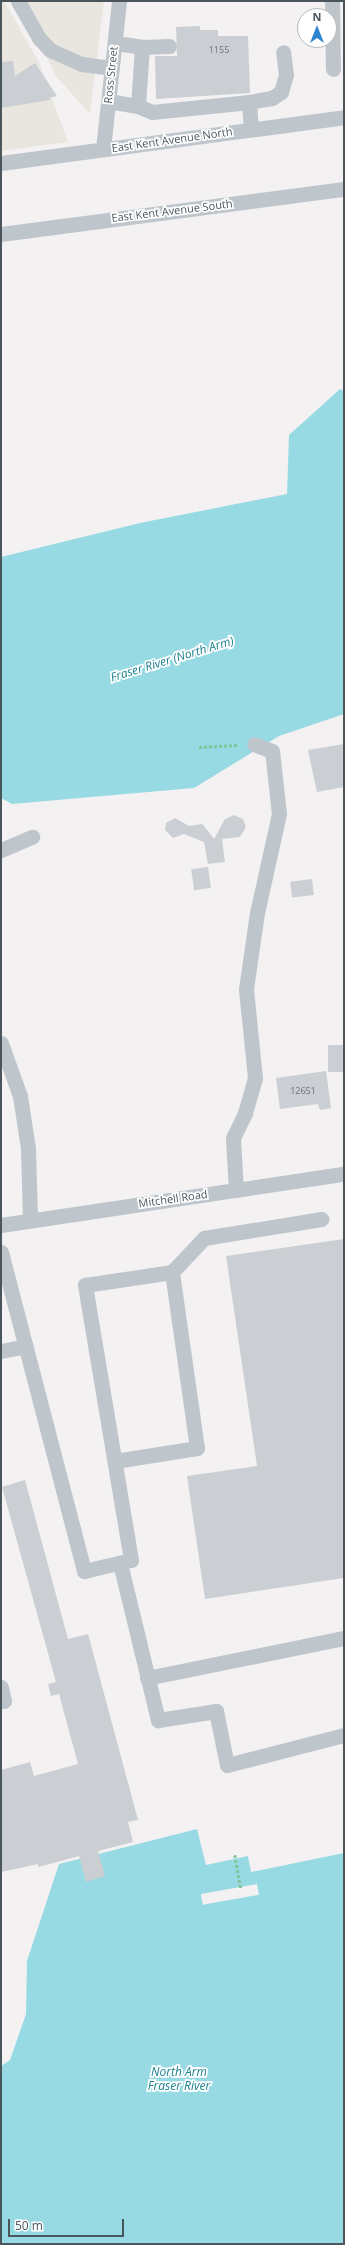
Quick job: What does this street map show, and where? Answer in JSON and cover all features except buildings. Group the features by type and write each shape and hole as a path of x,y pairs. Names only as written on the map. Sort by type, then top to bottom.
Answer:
{"street":[{"path":"18,1 39,38 50,50 82,64 112,68"},
{"name":"Ross Street","path":"103,149 119,1"},
{"path":"332,1 333,69"},
{"path":"115,43 142,47 169,46"},
{"path":"138,106 142,47"},
{"path":"109,101 138,106 152,112 249,102 272,98 281,92 286,75 283,52"},
{"path":"249,102 252,129"},
{"name":"East Kent Avenue North","path":"1,163 344,117"},
{"name":"East Kent Avenue South","path":"1,234 344,189"},
{"path":"236,1190 232,1155 233,1138 245,1113 254,1078 246,989 257,913 279,814 272,751 254,744"},
{"path":"1,850 32,837"},
{"path":"1,1043 20,1096 28,1148 30,1220"},
{"name":"Mitchell Road","path":"1,1225 344,1174"},
{"path":"1,1252 84,1571 131,1560 85,1284 172,1272 204,1238 321,1219"},
{"path":"115,1461 197,1448 172,1272"},
{"path":"1,1351 26,1346"},
{"path":"120,1563 158,1720 216,1711 227,1765 344,1735"},
{"path":"147,1678 344,1638"},
{"path":"1,1687 4,1701 1,1701"}],"path":[{"path":"200,747 254,744"},
{"path":"235,1856 241,1888"}],"shaded area":[{"path":"1,1 4,1 39,62 68,142 1,151"},
{"path":"19,1 104,1 90,114 56,76"}],"water":[{"name":"Fraser River (North Arm)","path":"340,389 344,391 344,714 279,736 194,788 12,804 1,798 1,557 140,523 287,494 289,435"},
{"name":"North Arm Fraser River","path":"197,1829 206,1865 248,1856 251,1872 344,1853 344,2244 1,2244 1,2066 10,2060 26,2014 27,1961 59,1864"}],"pier":[{"path":"257,1884 259,1895 203,1905 201,1894"}]}
